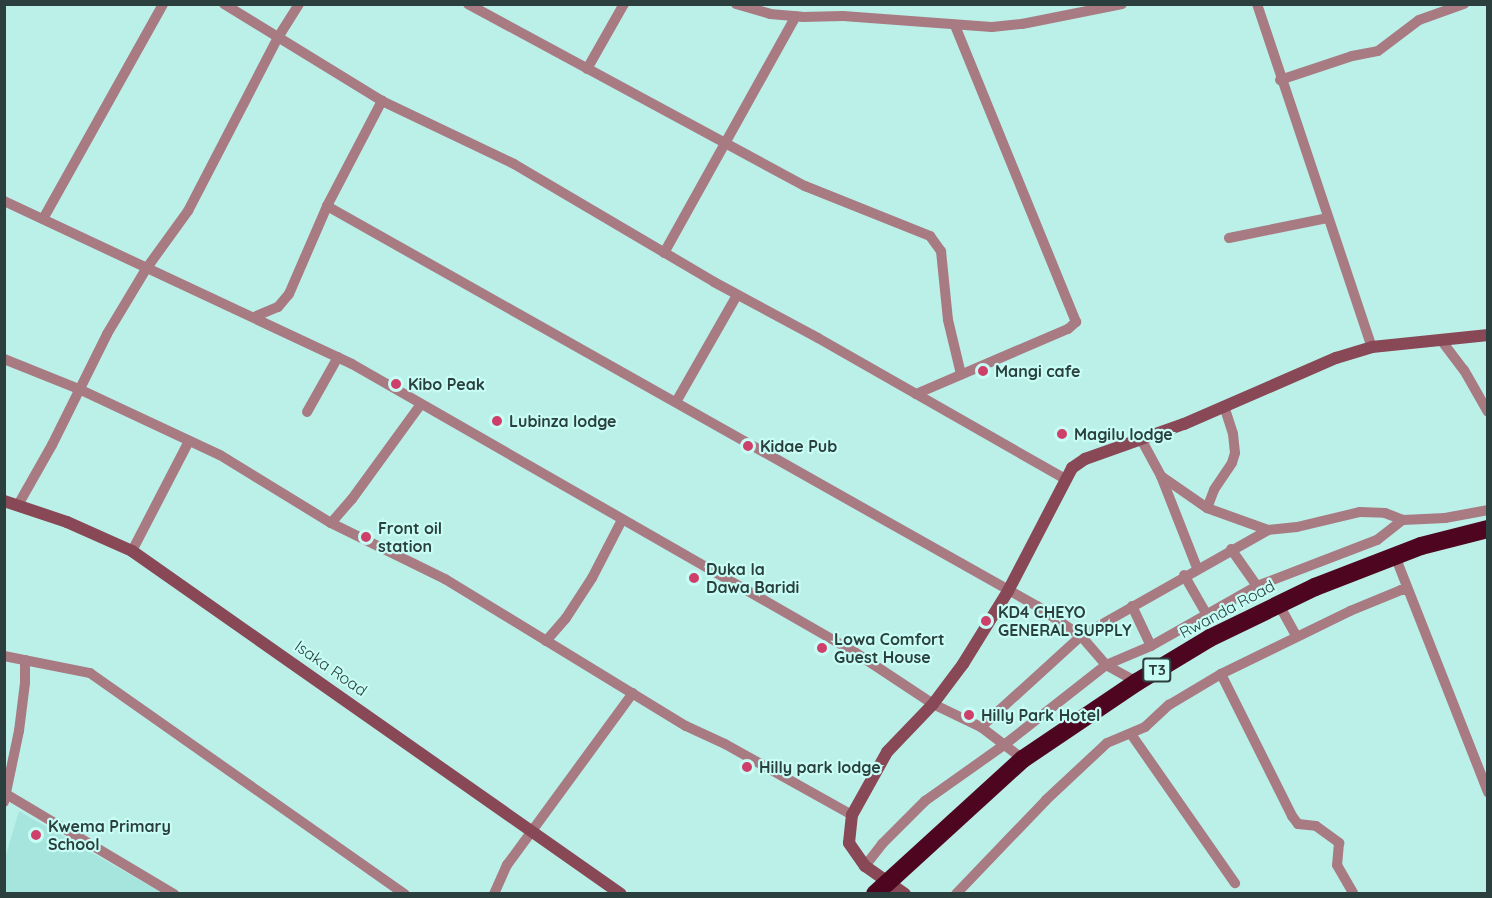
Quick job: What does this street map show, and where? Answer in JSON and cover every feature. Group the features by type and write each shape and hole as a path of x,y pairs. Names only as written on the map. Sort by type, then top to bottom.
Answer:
{"highway":[{"name":"Rwanda Road","path":"881,887 1023,759 1137,682 1210,638 1278,603 1395,556 1421,546 1488,529"}],"street":[{"path":"43,219 163,4"},
{"path":"224,4 277,39 382,101 514,164 737,295 1065,479"},
{"path":"18,504 81,390 107,334 147,269 189,211 277,39 299,4"},
{"path":"468,4 805,186 930,236 941,251 948,320 961,374"},
{"path":"587,69 624,4"},
{"path":"736,4 749,10 796,16 843,16 955,25 1008,26 1122,4"},
{"path":"1257,4 1280,80 1372,347"},
{"path":"1280,80 1378,51 1411,24 1443,7 1464,4"},
{"path":"664,253 796,16"},
{"path":"916,394 1068,329 1076,322 955,25"},
{"path":"254,317 278,307 289,294 327,206 382,101"},
{"path":"4,201 338,357 856,653 933,704 981,727 1023,759"},
{"path":"327,206 1037,606 1081,636 1106,665 1137,682"},
{"path":"1229,238 1327,218"},
{"path":"676,402 737,295"},
{"path":"905,894 881,887 849,843 852,815 887,752 933,704 963,664 1008,591 1072,468 1085,459 1224,406 1302,371 1372,347 1488,335"},
{"path":"1441,340 1464,370 1488,412"},
{"path":"307,412 338,357"},
{"path":"4,359 81,390 220,455 332,524 445,579 686,726 725,744 852,815"},
{"path":"332,524 421,404"},
{"path":"1207,508 1214,490 1232,463 1235,453 1233,434 1224,406"},
{"path":"1141,439 1161,476 1197,568"},
{"path":"132,551 189,441"},
{"path":"1161,476 1207,508 1268,530"},
{"name":"Isaka Road","path":"4,501 18,504 132,551 369,715 530,832 621,894"},
{"path":"981,727 1081,636 1184,575 1268,530 1297,527 1360,512 1385,513 1403,520 1452,517 1488,510"},
{"path":"546,641 566,618 592,579 622,519"},
{"path":"865,866 882,844 925,801 1004,746 1106,665 1151,646 1257,586 1300,568 1356,550 1377,540 1403,520"},
{"path":"1232,549 1257,586"},
{"path":"1395,556 1488,792"},
{"path":"1184,575 1207,615"},
{"path":"956,894 1107,743 1145,727 1169,705 1221,674 1296,636 1401,590 1407,590"},
{"path":"1278,603 1296,636"},
{"path":"1132,606 1151,646"},
{"path":"4,656 90,673 405,894"},
{"path":"25,660 26,683 5,798 174,894"},
{"path":"1221,674 1292,816 1299,824 1316,826 1339,843 1337,865 1353,892"},
{"path":"494,894 507,865 633,693"},
{"path":"1131,734 1235,883"}],"shaded area":[{"name":"Kwema Primary School","path":"19,811 162,893 5,893 5,858"}],"place":[{"name":"Mangi cafe","path":"983,371"},
{"name":"Kibo Peak","path":"396,384"},
{"name":"Lubinza lodge","path":"497,421"},
{"name":"Magilu lodge","path":"1062,434"},
{"name":"Kidae Pub","path":"748,446"},
{"name":"Front oil station","path":"366,537"},
{"name":"Duka la Dawa Baridi","path":"694,578"},
{"name":"KD4 CHEYO GENERAL SUPPLY","path":"986,621"},
{"name":"Lowa Comfort Guest House","path":"822,648"},
{"name":"Hilly Park Hotel","path":"969,715"},
{"name":"Hilly park lodge","path":"747,767"},
{"name":"Kwema Primary School","path":"36,835"}]}
